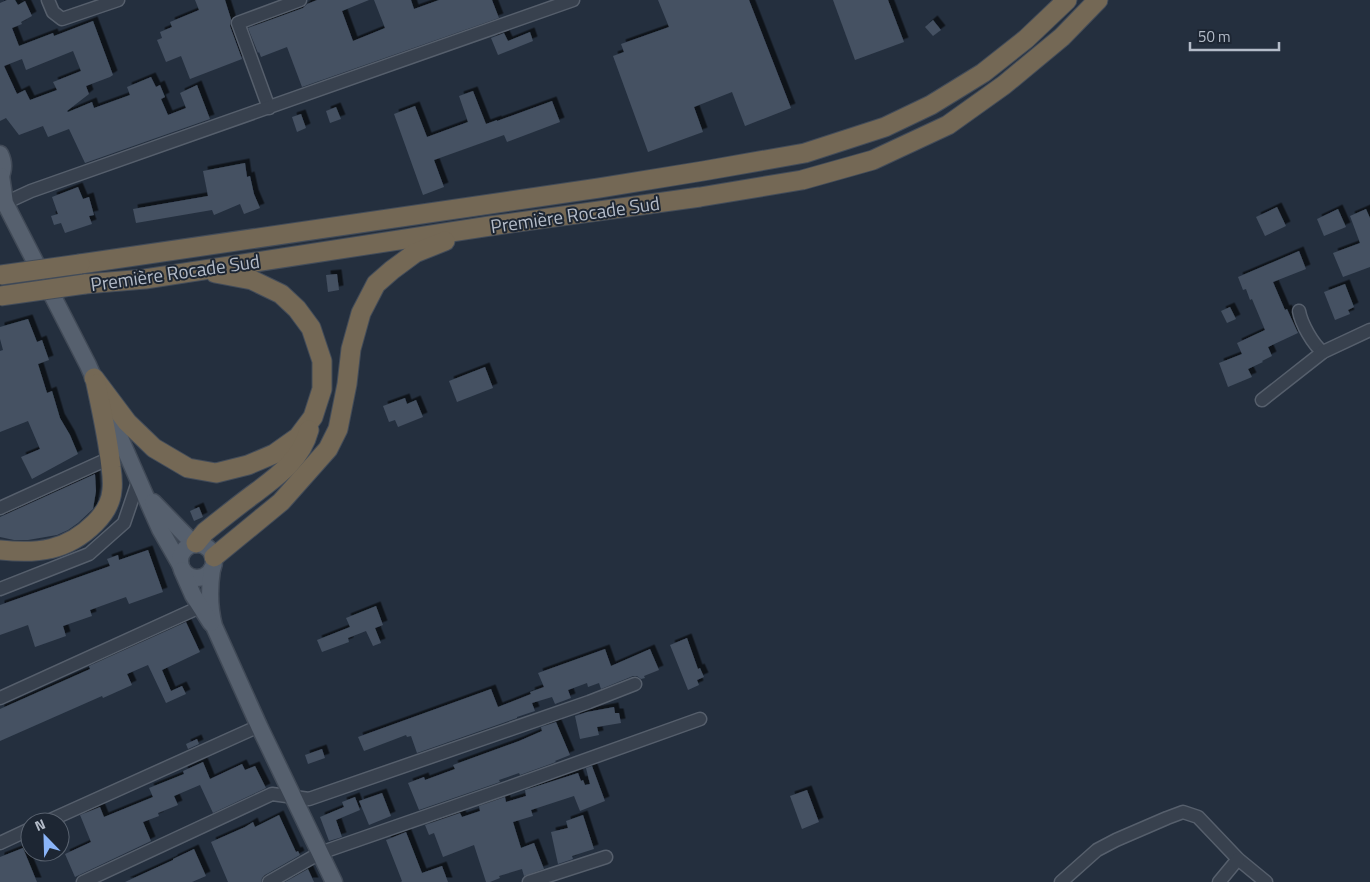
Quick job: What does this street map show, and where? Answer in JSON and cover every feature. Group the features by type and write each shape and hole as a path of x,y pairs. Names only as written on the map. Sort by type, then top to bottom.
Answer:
{"highway":[{"name":"Première Rocade Sud","path":"0,275 599,188 805,153 885,127 932,105 983,73 1026,38 1067,0"},
{"name":"Première Rocade Sud","path":"0,296 85,284 144,279 490,226 700,197 802,180 873,160 948,125 996,91 1062,37 1098,0"},
{"path":"213,563 281,502 328,449 338,429 347,384 351,349 361,312 376,284 415,253 435,244 490,226"},
{"path":"144,279 215,273 252,280 281,294 296,309 311,328 322,361 322,389 308,437 298,455 284,471 204,532 195,544"},
{"path":"94,378 127,422 154,448 188,468 216,473 248,466 274,454 298,437 313,417"},
{"path":"0,550 24,552 57,547 72,541 86,532 105,511 110,501 112,489 110,458 94,378"}],"main road":[{"path":"0,154 3,162 1,177 2,202 94,378 160,529 181,567 193,595 214,626 292,797 334,882"},
{"path":"142,486 195,544"},
{"path":"213,563 203,577 198,578 186,574 181,567 180,558 185,548 195,544 202,544 208,547 213,563 209,598 214,626"}],"street":[{"path":"48,0 53,12 62,19 118,0"},
{"path":"269,108 238,23 300,0"},
{"path":"2,202 573,0"},
{"path":"1299,311 1300,318 1317,348 1323,352"},
{"path":"1262,400 1323,352 1370,330"},
{"path":"0,508 110,458"},
{"path":"0,589 89,554 124,523 142,486"},
{"path":"0,698 200,607"},
{"path":"83,882 272,794 309,799 635,684"},
{"path":"269,882 320,853 700,719"},
{"path":"68,812 259,726"},
{"path":"1061,882 1097,850 1183,812 1198,817 1238,859 1266,882"},
{"path":"0,843 20,834"},
{"path":"529,882 606,857"},
{"path":"1219,882 1238,859"}],"building":[{"path":"7,0 15,0 18,5 25,1 32,16 21,22 22,24 12,28 19,46 53,33 54,36 93,21 113,75 86,86 89,94 68,112 92,102 94,108 130,95 127,87 151,77 156,87 160,85 165,97 161,99 168,115 186,108 180,93 197,85 210,119 85,163 69,129 48,137 43,126 19,135 6,118 0,121 0,3","holes":["73,51 81,71 53,82 57,90 30,100 25,90 17,94 4,66 22,59 26,70"]},
{"path":"195,0 225,0 231,19 230,26 242,59 190,79 181,56 166,62 157,40 162,38 160,32 172,27 170,22 199,10"},
{"path":"317,0 369,0 342,11 353,41 385,28 374,0 411,0 414,9 439,0 492,0 499,18 302,87 287,47 261,57 248,28 303,8"},
{"path":"658,0 749,0 791,108 745,126 732,92 694,107 703,132 648,152 613,56 624,52 621,44 669,27"},
{"path":"833,0 888,0 904,42 855,60"},
{"path":"933,20 941,30 933,36 925,27"},
{"path":"530,32 533,41 498,55 491,38 504,33 508,41"},
{"path":"473,91 486,124 552,101 560,122 507,142 504,135 434,160 444,187 423,195 394,114 415,106 427,137 468,122 459,96"},
{"path":"336,107 341,119 330,123 326,111"},
{"path":"301,114 306,128 297,132 292,117"},
{"path":"245,163 247,177 250,176 254,194 260,208 244,214 240,204 214,215 212,210 136,223 133,209 208,196 203,171"},
{"path":"78,187 83,199 89,197 94,215 89,216 92,224 65,233 61,223 54,225 51,216 58,214 52,197"},
{"path":"1277,207 1286,226 1265,236 1256,217"},
{"path":"1338,209 1346,227 1324,236 1317,219"},
{"path":"1366,209 1370,218 1370,267 1343,277 1333,253 1360,243 1350,216"},
{"path":"1299,251 1306,269 1273,282 1285,310 1287,309 1298,333 1268,347 1272,356 1248,369 1252,377 1228,387 1219,363 1242,354 1237,343 1265,330 1252,299 1250,300 1246,289 1243,290 1238,277"},
{"path":"337,274 339,290 328,292 326,275"},
{"path":"1345,284 1354,307 1348,310 1350,314 1335,320 1324,292"},
{"path":"1230,307 1236,319 1227,323 1221,311"},
{"path":"28,319 37,342 42,340 49,360 38,364 47,393 52,391 60,418 78,454 32,479 21,457 40,449 28,421 0,432 0,351 3,350 0,339 0,327"},
{"path":"485,367 493,388 457,402 449,381"},
{"path":"405,398 407,404 416,400 423,417 398,427 395,420 389,422 383,406"},
{"path":"95,474 96,491 93,509 68,530 57,535 28,540 0,537 0,517"},
{"path":"199,507 203,517 194,521 190,511"},
{"path":"148,550 163,592 129,604 126,597 90,610 92,616 63,626 66,636 35,647 28,625 0,635 0,605 110,566 107,559 118,555 119,560"},
{"path":"376,606 383,625 375,628 381,643 373,646 366,631 348,638 349,642 322,652 317,640 350,627 346,618"},
{"path":"186,622 200,652 162,670 171,691 182,686 186,694 166,703 148,665 127,674 132,685 103,698 102,696 0,741 0,709 90,669 89,666"},
{"path":"687,638 698,669 700,668 704,677 697,680 699,685 688,690 670,645"},
{"path":"605,649 611,666 650,649 659,670 644,676 645,678 641,679 633,676 601,689 599,683 588,687 587,683 568,690 571,698 555,704 552,697 532,703 535,711 417,753 411,736 407,737 406,735 364,751 358,737 491,689 498,707 544,687 538,673"},
{"path":"614,707 615,713 619,713 621,723 597,727 599,735 580,739 575,716"},
{"path":"556,722 570,755 556,762 520,775 519,773 499,780 500,782 419,810 408,783 424,777 425,780 455,769 453,765 519,741 542,731 541,727"},
{"path":"197,739 199,744 188,749 186,744"},
{"path":"322,749 325,758 308,764 305,755"},
{"path":"203,762 210,779 242,764 245,770 255,766 266,788 213,813 200,785 174,796 178,805 158,813 159,816 143,822 151,841 75,877 68,862 70,862 70,852 91,842 80,815 100,807 104,817 153,797 149,788 184,774 183,771"},
{"path":"592,766 605,801 580,811 574,796 531,810 533,816 513,822 521,848 534,843 544,869 524,876 522,869 486,882 474,845 443,857 434,833 429,835 425,825 460,813 462,817 480,811 479,806 505,797 506,802 526,796 525,790 578,773 585,785 590,784 586,768"},
{"path":"807,790 819,822 802,829 790,796"},
{"path":"382,793 391,816 369,825 359,801"},
{"path":"355,797 360,810 336,820 342,837 329,841 320,817 344,807 342,802"},
{"path":"279,815 296,852 298,851 300,855 265,875 261,882 228,882 211,842 253,822 255,827"},
{"path":"583,815 594,849 572,856 573,859 558,864 551,832 568,828 566,821"},
{"path":"406,832 422,873 442,866 448,882 401,882 386,840"},
{"path":"20,849 20,862 29,862 37,882 0,882 0,857"},
{"path":"194,849 206,876 192,882 125,882 173,860"},
{"path":"308,869 314,882 285,882"}]}
